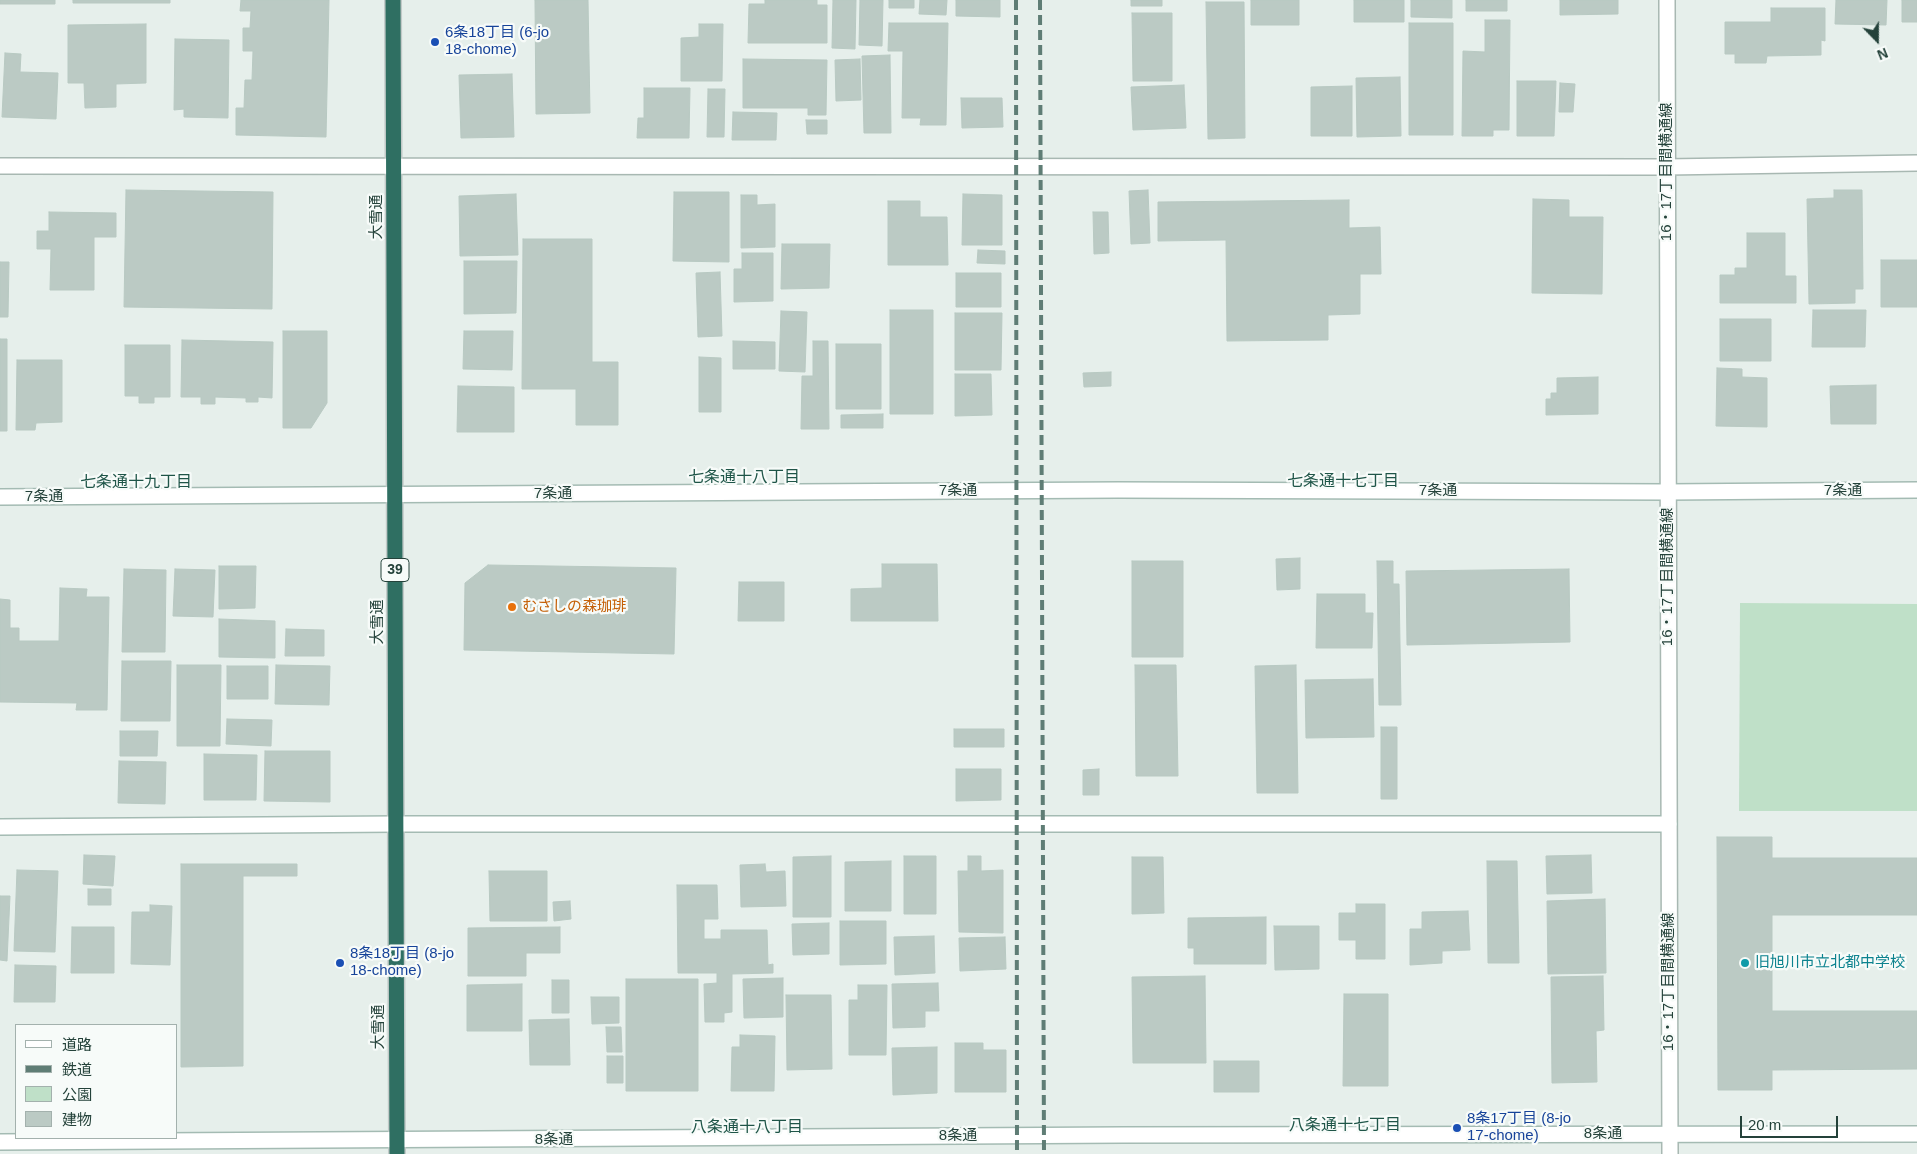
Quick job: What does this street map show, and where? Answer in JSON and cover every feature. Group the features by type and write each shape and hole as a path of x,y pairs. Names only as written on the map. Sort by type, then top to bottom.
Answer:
{"highway":[{"name":"大雪通","path":"393,0 397,1147"}],"street":[{"name":"16・17丁目間横通線","path":"1667,0 1670,1154"},
{"path":"0,166 1667,167 1917,162"},
{"name":"7条通","path":"0,497 1108,490 1668,492 1917,490"},
{"path":"0,827 396,824 1669,824"},
{"name":"8条通","path":"0,1142 397,1147 1670,1134 1917,1134"}],"green space":[{"path":"1740,603 1917,604 1917,811 1739,811"}],"building":[{"path":"0,0 55,0 55,4 0,4"},
{"path":"73,0 170,0 170,3 73,3"},
{"path":"241,0 329,0 326,137 236,135 236,108 244,108 245,80 252,80 253,51 243,51 243,28 250,28 251,11 240,11"},
{"path":"535,0 588,0 590,113 536,114"},
{"path":"765,0 817,0 817,5 827,5 827,43 748,43 749,4 765,4"},
{"path":"833,0 856,0 855,49 832,48"},
{"path":"860,0 883,0 882,46 859,45"},
{"path":"889,0 914,0 914,8 889,8"},
{"path":"920,0 947,0 946,15 919,14"},
{"path":"956,0 1000,0 1000,17 956,16"},
{"path":"1131,0 1162,0 1162,6 1131,6"},
{"path":"1251,0 1299,0 1299,25 1251,25"},
{"path":"1354,0 1404,0 1404,22 1354,22"},
{"path":"1411,0 1452,0 1452,18 1411,17"},
{"path":"1466,0 1507,0 1507,11 1466,11"},
{"path":"1560,0 1618,0 1618,14 1560,15"},
{"path":"1836,0 1887,0 1886,25 1835,24"},
{"path":"1902,0 1917,0 1917,22 1902,22"},
{"path":"1206,2 1244,2 1245,138 1208,139"},
{"path":"1771,8 1825,8 1825,41 1821,40 1821,55 1767,56 1766,63 1735,63 1735,54 1725,54 1725,22 1771,22"},
{"path":"1132,13 1172,13 1172,81 1133,81"},
{"path":"1485,20 1510,20 1509,130 1493,130 1493,136 1462,136 1463,51 1485,52"},
{"path":"889,23 948,23 946,125 920,125 921,118 902,118 903,51 888,51"},
{"path":"1409,23 1453,23 1453,135 1409,135"},
{"path":"146,24 146,83 116,84 116,107 85,108 84,83 68,83 68,25"},
{"path":"699,24 723,24 722,81 681,81 681,38 699,37"},
{"path":"175,39 229,40 228,118 184,117 184,109 174,110"},
{"path":"5,53 21,54 20,72 58,73 56,119 2,117"},
{"path":"890,55 891,133 864,133 862,56"},
{"path":"743,59 827,60 826,115 808,115 808,108 743,108"},
{"path":"860,59 861,100 836,101 835,60"},
{"path":"512,74 514,137 461,138 459,75"},
{"path":"1400,77 1401,136 1357,137 1356,78"},
{"path":"1517,81 1556,81 1554,136 1517,136"},
{"path":"1560,83 1575,84 1573,112 1559,112"},
{"path":"1184,85 1186,128 1133,130 1131,87"},
{"path":"1352,86 1352,136 1311,136 1311,87"},
{"path":"644,88 690,88 689,138 637,138 638,118 644,118"},
{"path":"708,89 725,89 724,137 707,137"},
{"path":"961,98 1002,98 1003,127 962,128"},
{"path":"733,112 777,113 776,140 732,140"},
{"path":"806,120 827,120 827,134 807,134"},
{"path":"126,190 273,192 272,309 124,307"},
{"path":"1148,190 1150,243 1131,244 1129,191"},
{"path":"1834,190 1862,190 1863,289 1855,289 1855,303 1809,304 1807,199 1834,198"},
{"path":"674,192 729,192 729,262 673,261"},
{"path":"516,194 518,255 460,256 459,196"},
{"path":"963,194 1002,195 1002,245 962,245"},
{"path":"741,195 757,195 757,205 775,204 775,247 741,248"},
{"path":"1533,199 1569,200 1569,217 1603,217 1602,294 1532,293"},
{"path":"1349,200 1349,228 1380,227 1381,274 1360,274 1360,314 1328,315 1328,340 1227,341 1226,240 1158,241 1158,202"},
{"path":"888,201 920,201 920,217 947,217 948,265 888,265"},
{"path":"49,212 116,213 116,237 94,237 94,290 50,290 51,249 37,249 37,231 49,231"},
{"path":"1093,212 1108,212 1109,253 1094,254"},
{"path":"1747,233 1785,233 1785,276 1796,276 1796,303 1720,303 1720,275 1735,275 1735,268 1747,268"},
{"path":"523,239 592,239 592,362 618,362 618,425 576,425 576,389 522,389"},
{"path":"782,244 830,244 829,288 781,289"},
{"path":"978,250 1005,251 1005,264 977,263"},
{"path":"742,253 773,253 773,301 734,302 734,269 742,269"},
{"path":"1881,260 1917,260 1917,307 1881,307"},
{"path":"464,261 517,261 516,313 464,314"},
{"path":"0,262 9,262 8,317 0,317"},
{"path":"720,272 722,336 698,337 696,273"},
{"path":"956,273 1001,273 1001,307 956,307"},
{"path":"890,310 933,310 933,414 890,414"},
{"path":"1813,310 1866,310 1865,347 1812,347"},
{"path":"781,311 807,312 805,372 779,371"},
{"path":"955,313 1002,313 1001,370 955,370"},
{"path":"1720,319 1771,319 1771,361 1720,361"},
{"path":"283,331 327,331 327,403 311,428 283,428"},
{"path":"464,331 513,331 512,370 463,369"},
{"path":"0,339 7,339 7,431 0,431"},
{"path":"182,340 273,342 272,398 258,397 258,402 246,402 246,398 215,397 215,404 201,404 201,397 181,397"},
{"path":"733,341 775,342 775,369 733,369"},
{"path":"813,341 828,341 829,429 801,429 802,376 813,376"},
{"path":"836,344 881,344 881,409 836,409"},
{"path":"125,345 170,345 170,397 154,397 154,403 139,403 139,396 125,396"},
{"path":"699,357 721,358 721,412 699,412"},
{"path":"17,360 62,360 62,422 36,423 35,430 16,430"},
{"path":"1717,368 1742,369 1742,377 1767,378 1767,427 1716,426"},
{"path":"1111,372 1111,386 1084,387 1083,373"},
{"path":"955,374 991,374 992,415 955,416"},
{"path":"1598,377 1598,414 1546,415 1546,399 1551,399 1551,393 1557,393 1557,378"},
{"path":"1876,385 1876,424 1831,424 1830,386"},
{"path":"458,386 514,387 514,432 457,432"},
{"path":"883,414 883,428 841,428 841,415"},
{"path":"1300,558 1300,589 1277,590 1276,559"},
{"path":"1132,561 1183,561 1183,657 1132,657"},
{"path":"1377,561 1393,561 1393,584 1399,584 1401,705 1379,705"},
{"path":"882,564 937,564 938,621 851,621 851,589 882,588"},
{"path":"488,565 676,568 674,654 464,650 465,583"},
{"path":"219,566 256,566 255,608 219,609"},
{"path":"124,569 166,570 165,652 122,652"},
{"path":"175,569 215,570 213,617 173,616"},
{"path":"1569,569 1570,642 1407,645 1406,571"},
{"path":"739,582 784,582 784,621 738,621"},
{"path":"60,588 87,589 86,597 109,597 107,710 76,710 77,703 0,702 0,599 10,600 10,628 19,628 19,641 59,641"},
{"path":"1317,594 1365,594 1365,613 1373,613 1372,648 1316,648"},
{"path":"219,619 275,621 275,658 219,657"},
{"path":"286,629 324,630 324,656 285,656"},
{"path":"122,661 171,661 170,721 121,721"},
{"path":"177,665 221,665 220,746 177,746"},
{"path":"276,665 330,666 329,705 275,704"},
{"path":"1135,665 1176,665 1178,776 1136,776"},
{"path":"1296,665 1298,793 1257,793 1255,666"},
{"path":"227,666 268,666 268,699 227,699"},
{"path":"1373,679 1374,737 1306,738 1305,680"},
{"path":"227,719 272,720 271,746 226,744"},
{"path":"1381,727 1397,727 1397,799 1381,799"},
{"path":"954,729 1004,729 1004,747 954,747"},
{"path":"120,731 158,731 157,756 120,756"},
{"path":"265,751 330,751 330,802 264,801"},
{"path":"204,754 257,755 256,800 204,800"},
{"path":"119,761 166,762 165,804 118,803"},
{"path":"956,769 1001,769 1001,800 956,801"},
{"path":"1099,769 1099,795 1083,795 1083,770"},
{"name":"旧旭川市立北都中学校","path":"1717,837 1772,837 1772,858 1917,858 1917,915 1772,915 1772,1011 1917,1011 1917,1069 1772,1070 1772,1090 1718,1090"},
{"path":"84,855 115,856 113,886 83,884"},
{"path":"1591,855 1592,893 1547,894 1546,856"},
{"path":"831,856 831,917 793,917 793,857"},
{"path":"904,856 936,856 936,914 904,914"},
{"path":"968,856 981,856 981,871 1003,870 1003,933 959,932 958,871 968,871"},
{"path":"1132,857 1163,857 1164,913 1132,914"},
{"path":"891,861 891,911 845,911 845,862"},
{"path":"1487,861 1517,861 1519,963 1488,963"},
{"path":"181,864 297,864 297,876 243,876 243,1066 181,1067"},
{"path":"765,864 766,872 785,871 786,906 741,907 740,865"},
{"path":"17,870 58,871 55,952 14,951"},
{"path":"489,871 547,871 547,921 490,921"},
{"path":"677,885 717,885 718,919 704,919 704,939 721,939 721,930 767,930 768,965 773,964 773,973 732,974 732,1012 724,1013 724,1022 705,1022 704,984 717,983 717,973 678,973"},
{"path":"88,889 111,889 111,905 88,905"},
{"path":"0,896 10,896 7,961 0,960"},
{"path":"1605,899 1606,973 1548,974 1547,901"},
{"path":"570,901 571,919 554,921 553,902"},
{"path":"1356,904 1385,904 1385,959 1356,959 1356,940 1339,940 1339,913 1356,913"},
{"path":"150,905 172,906 170,965 131,964 132,912 150,912"},
{"path":"1468,911 1470,950 1442,951 1442,963 1410,965 1410,929 1422,929 1422,912"},
{"path":"1266,917 1266,964 1194,964 1194,948 1188,948 1188,918"},
{"path":"840,921 886,921 886,964 840,965"},
{"path":"829,923 829,954 793,955 792,924"},
{"path":"1274,926 1319,926 1319,969 1275,970"},
{"path":"72,927 114,927 114,973 71,973"},
{"path":"560,927 560,953 526,953 526,976 468,976 468,928"},
{"path":"934,936 935,973 895,975 894,937"},
{"path":"1005,937 1006,969 960,971 959,938"},
{"path":"15,965 56,966 55,1002 14,1002"},
{"path":"1205,976 1206,1063 1133,1063 1132,977"},
{"path":"1603,976 1604,1030 1596,1031 1597,1082 1552,1083 1551,977"},
{"path":"783,978 783,1017 744,1018 743,979"},
{"path":"626,979 698,979 698,1091 626,1091"},
{"path":"552,980 569,980 569,1013 552,1013"},
{"path":"938,983 939,1011 925,1011 925,1027 893,1028 892,984"},
{"path":"522,984 522,1031 467,1031 467,985"},
{"path":"858,985 887,985 886,1055 849,1055 849,1000 858,1000"},
{"path":"1344,994 1388,994 1388,1086 1343,1086"},
{"path":"786,995 831,995 832,1069 787,1070"},
{"path":"591,997 619,997 619,1023 592,1024"},
{"path":"569,1019 570,1065 530,1065 529,1020"},
{"path":"606,1027 621,1027 622,1052 607,1052"},
{"path":"740,1035 775,1036 774,1091 731,1091 732,1047 740,1047"},
{"path":"955,1043 983,1043 983,1050 1006,1050 1006,1092 955,1092"},
{"path":"937,1047 937,1093 893,1095 892,1048"},
{"path":"607,1056 623,1056 623,1083 607,1083"},
{"path":"1214,1061 1259,1061 1259,1092 1214,1092"}],"railway":[{"path":"1016,0 1017,1154"},
{"path":"1040,0 1044,1154"}],"place":[{"name":"6条18丁目 (6-jo 18-chome)","path":"435,42"},
{"name":"むさしの森珈琲","path":"512,607"},
{"name":"8条18丁目 (8-jo 18-chome)","path":"340,963"},
{"name":"旧旭川市立北都中学校","path":"1745,963"},
{"name":"8条17丁目 (8-jo 17-chome)","path":"1457,1128"}],"district":[{"name":"七条通十八丁目","path":"744,478"},
{"name":"七条通十七丁目","path":"1343,482"},
{"name":"七条通十九丁目","path":"136,483"},
{"name":"八条通十七丁目","path":"1345,1126"},
{"name":"八条通十八丁目","path":"747,1128"}]}
